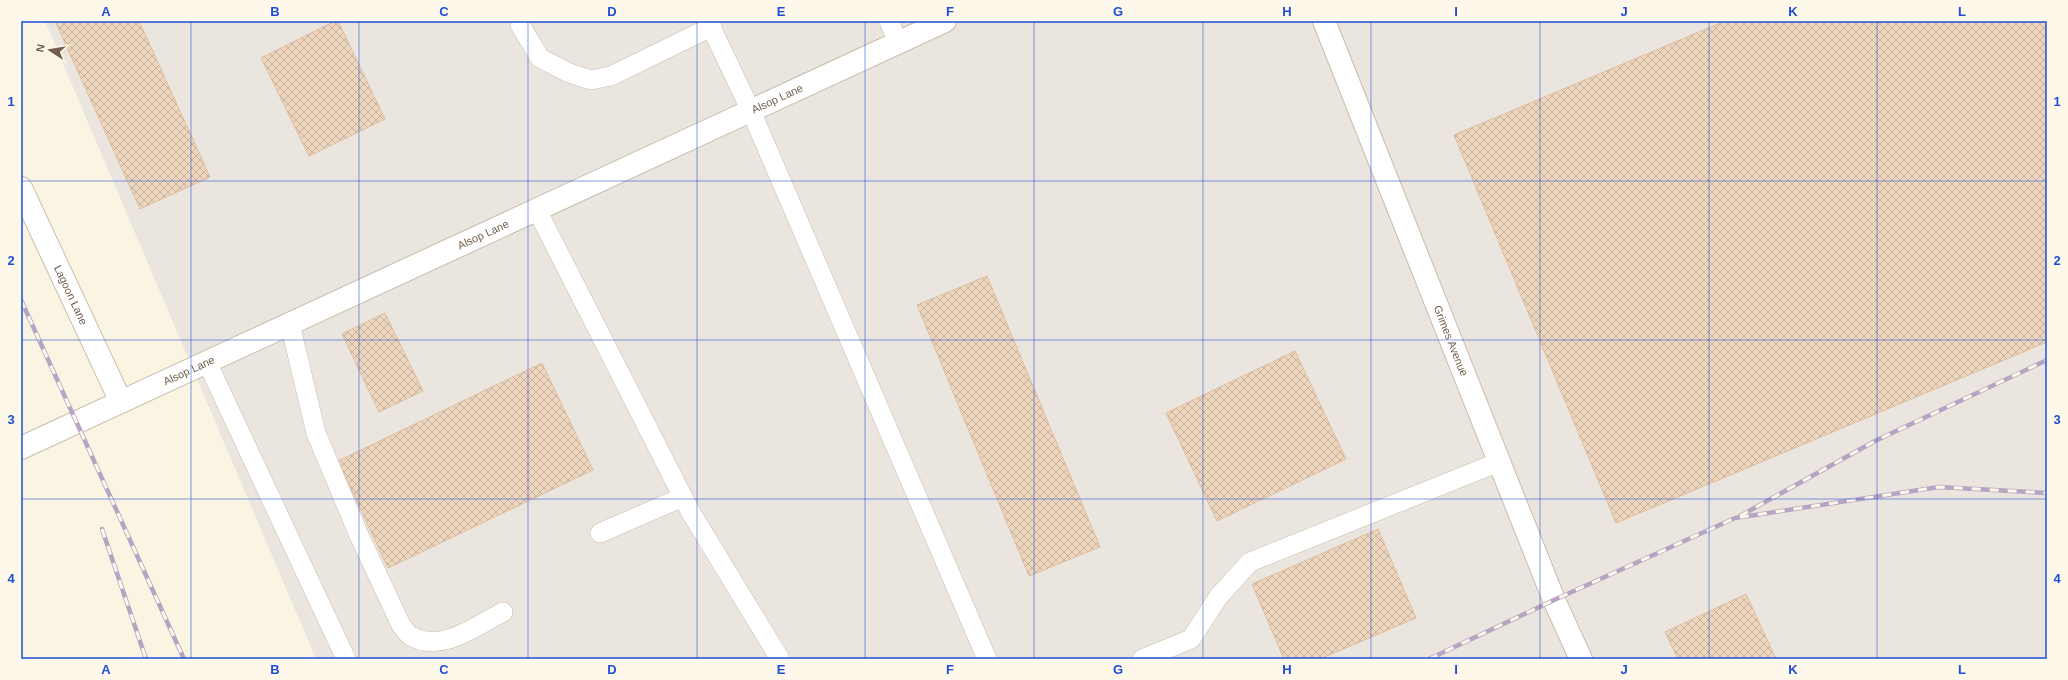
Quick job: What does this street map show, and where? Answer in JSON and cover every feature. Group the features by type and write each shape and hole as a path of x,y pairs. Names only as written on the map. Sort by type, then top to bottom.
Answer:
{"street":[{"name":"Alsop Lane","path":"21,448 945,21"},
{"name":"Grimes Avenue","path":"1324,21 1554,600 1581,659"},
{"name":"Lagoon Lane","path":"21,188 121,402"}],"lane":[{"path":"889,21 898,42"},
{"path":"520,25 540,58 569,73 591,80 611,76 712,24 751,111 987,659"},
{"path":"537,210 683,497 780,659"},
{"path":"290,324 316,433 358,533 401,625 411,636 426,642 445,641 502,612"},
{"path":"207,362 346,659"},
{"path":"1142,659 1191,639 1219,596 1250,562 1499,462"},
{"path":"600,533 683,497"}],"shaded area":[{"path":"45,21 2047,21 2047,659 316,659"}],"building":[{"path":"55,21 139,21 210,177 140,209"},
{"path":"335,21 338,21 385,119 309,156 261,58"},
{"path":"1725,21 2047,21 2047,342 1616,523 1454,135"},
{"path":"987,276 1100,547 1029,576 917,305"},
{"path":"385,313 423,391 379,412 342,334"},
{"path":"1295,351 1346,459 1217,521 1166,413"},
{"path":"542,363 593,470 388,568 338,461"},
{"path":"1378,529 1416,618 1320,659 1284,659 1252,584"},
{"path":"1746,594 1776,659 1678,659 1665,632"}],"railway":[{"path":"21,300 184,659"},
{"path":"1740,516 1875,441 2047,360"},
{"path":"1429,659 1554,600 1735,518 1939,487 2047,493"},
{"path":"102,529 146,659"}]}
